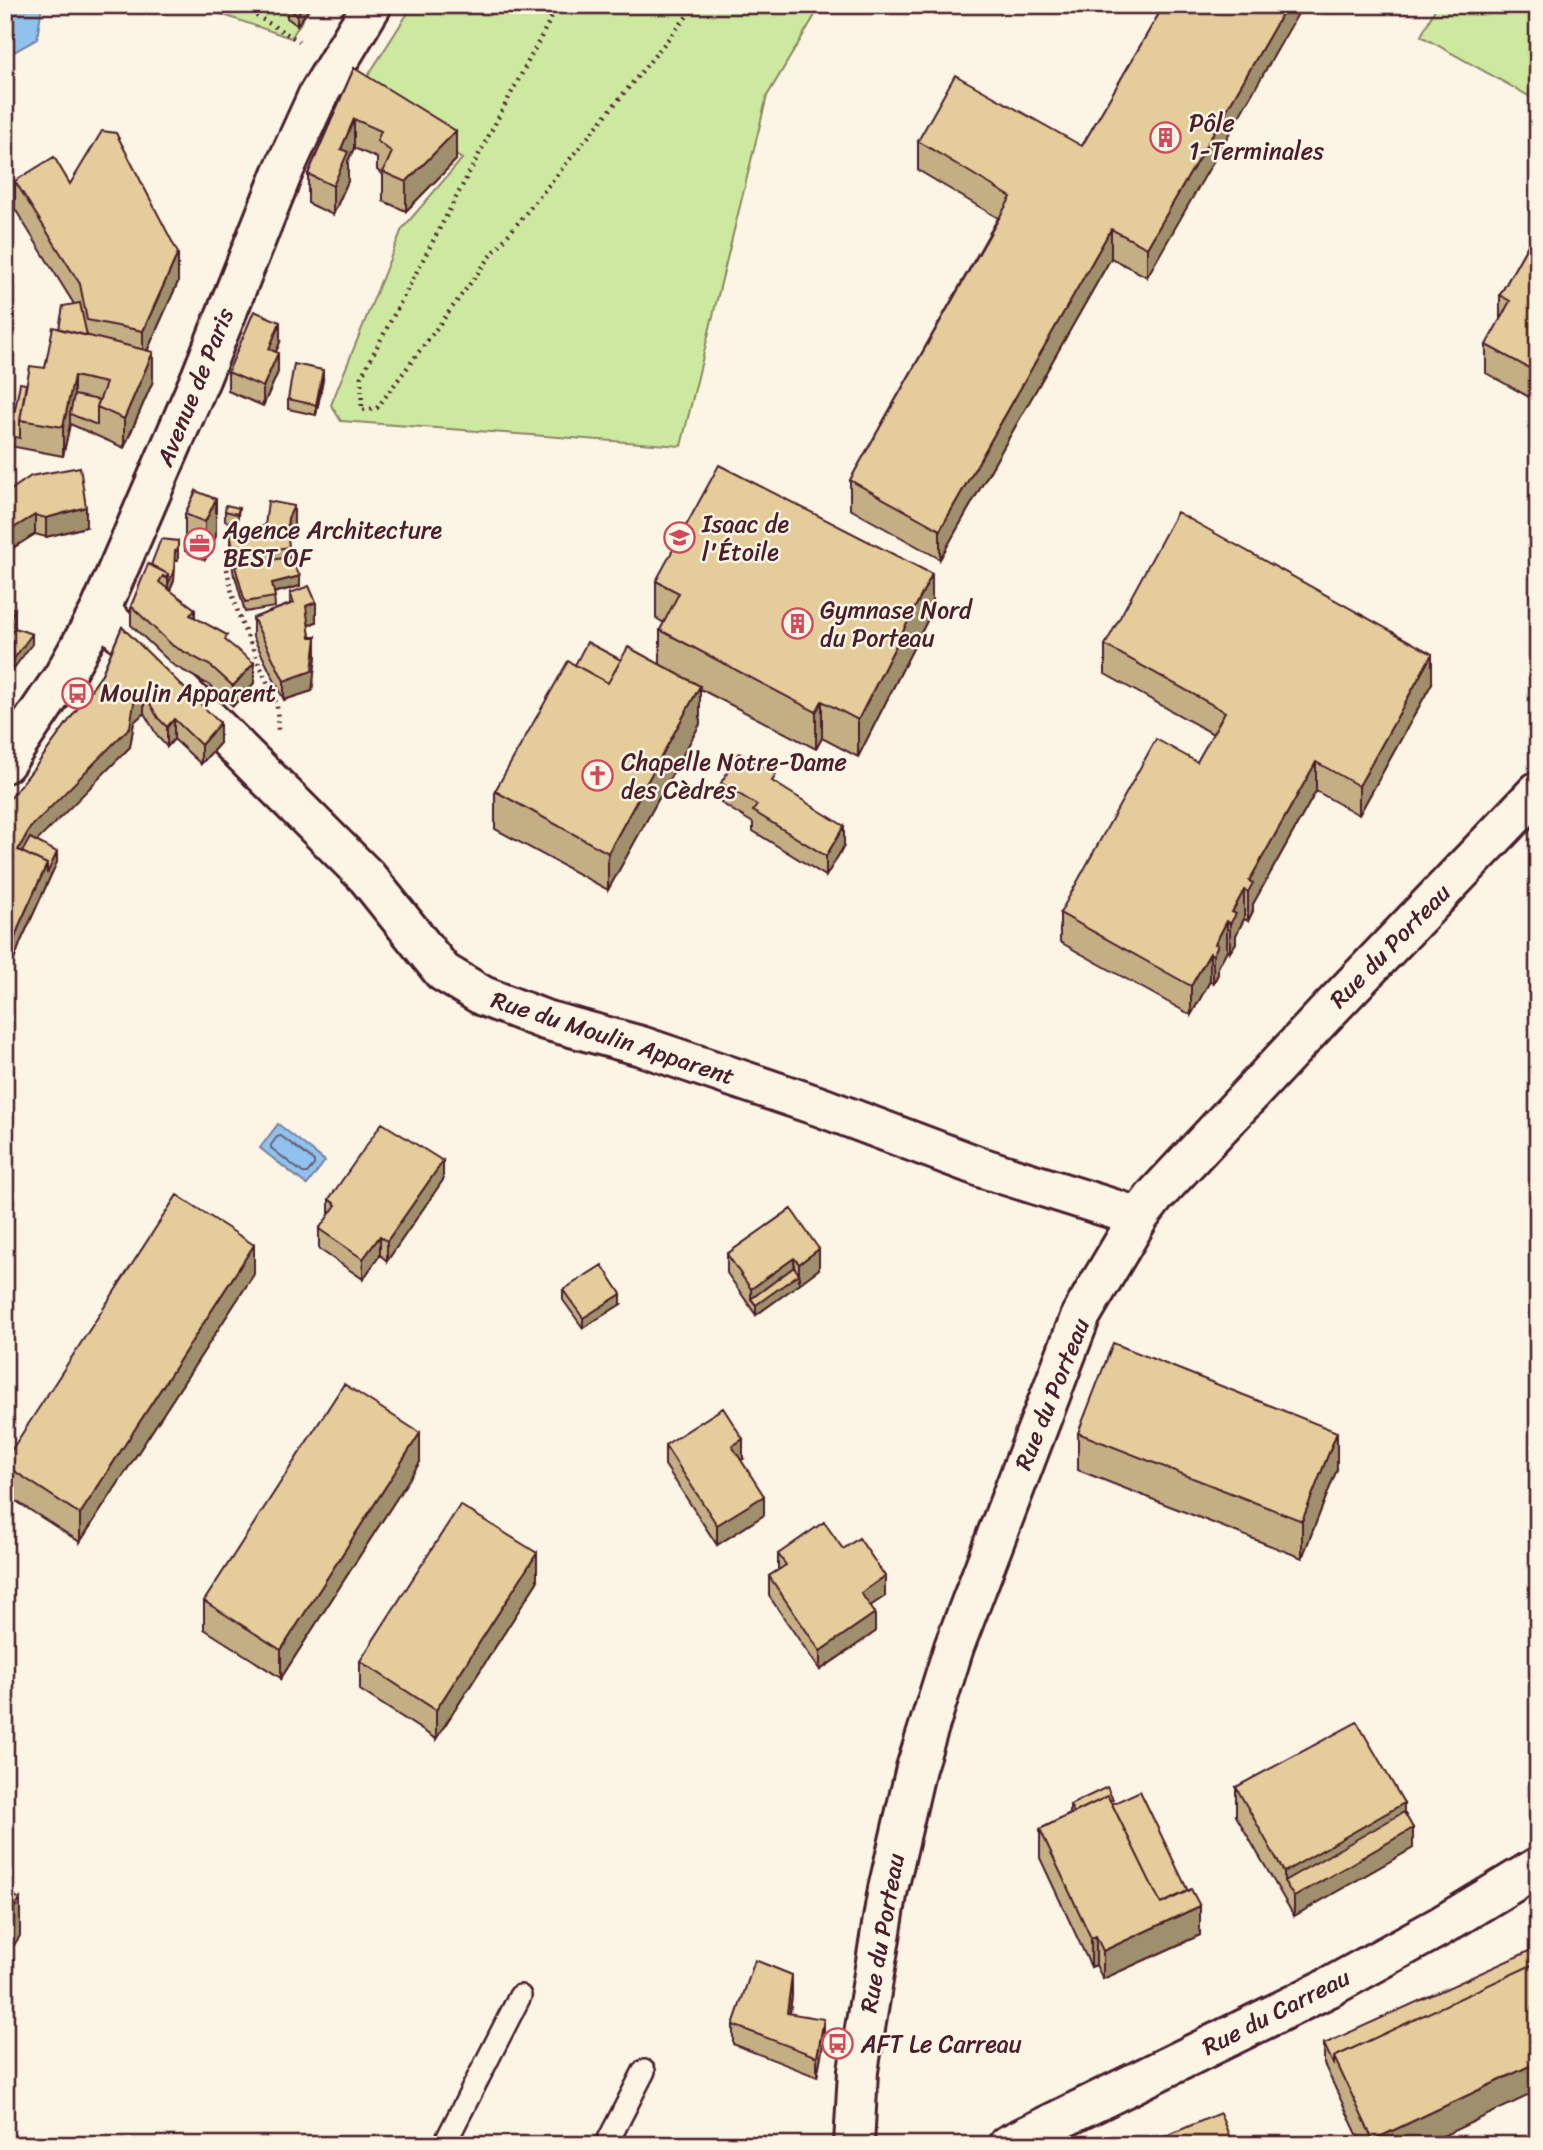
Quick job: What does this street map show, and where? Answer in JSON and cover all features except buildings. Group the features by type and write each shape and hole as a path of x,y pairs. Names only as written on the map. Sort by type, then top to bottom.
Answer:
{"street":[{"name":"Avenue de Paris","path":"5,763 63,677 100,611 201,377 282,174 318,95 372,5"},
{"name":"Rue du Moulin Apparent","path":"100,611 367,877 443,972 483,996 545,1020 641,1046 821,1107 983,1168 1139,1217"},
{"name":"Rue du Porteau","path":"854,2145 858,2071 871,1987 888,1889 916,1768 954,1647 1081,1315 1139,1217 1164,1186 1538,791"},
{"name":"Rue du Carreau","path":"1008,2145 1328,1988 1439,1927 1538,1867"}],"lane":[{"path":"444,2145 520,1996"},
{"path":"606,2145 644,2071"}],"path":[{"path":"238,5 299,41"},
{"path":"558,5 360,377 362,410 377,408 490,257 696,5"},
{"path":"227,569 241,622 277,705 279,752 272,783"}],"green space":[{"path":"194,5 312,5 291,38"},
{"path":"413,5 821,5 767,96 681,446 341,421 331,405 402,229 462,159 359,90"},
{"path":"1437,5 1538,5 1538,101 1421,36"}],"water":[{"path":"5,5 42,5 37,39 5,57"},
{"path":"278,1124 325,1161 307,1185 260,1148"}],"place":[{"name":"Pôle 1-Terminales","path":"1166,137"},
{"name":"Isaac de l'Étoile","path":"679,538"},
{"name":"Agence Architecture BEST OF","path":"200,544"},
{"name":"Gymnase Nord du Porteau","path":"797,624"},
{"name":"Moulin Apparent","path":"77,693"},
{"name":"Chapelle Notre-Dame des Cèdres","path":"598,776"},
{"name":"AFT Le Carreau","path":"838,2044"}]}
